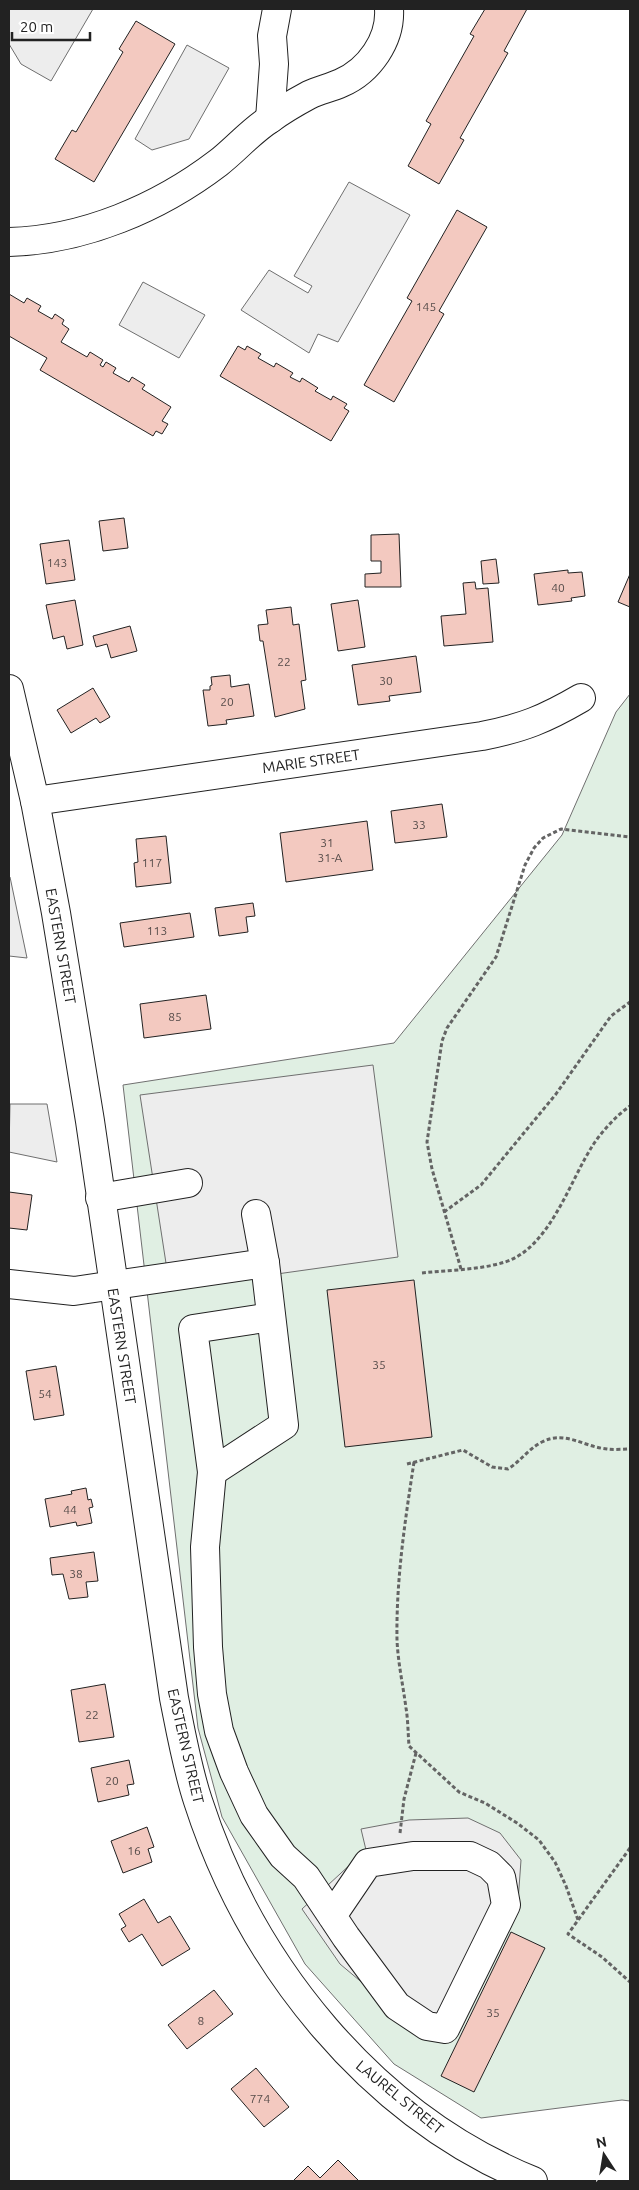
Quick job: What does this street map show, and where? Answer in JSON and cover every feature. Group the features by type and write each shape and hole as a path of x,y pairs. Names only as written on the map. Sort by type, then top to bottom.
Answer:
{"street":[{"path":"270,119 274,64 272,36 277,9"},
{"path":"9,242 61,235 101,226 140,210 190,183 219,162 270,119 310,95 342,83 368,64 380,50 390,18 389,9"},
{"name":"EASTERN STREET","path":"9,689 35,801 72,1007 169,1662 188,1764 200,1808 223,1868 242,1906 290,1984"},
{"name":"MARIE STREET","path":"35,801 482,736 517,729 549,716 581,698"},
{"path":"100,1198 188,1183"},
{"path":"212,1472 284,1425 265,1263 256,1214"},
{"path":"9,1284 74,1291 265,1263"},
{"path":"271,1317 192,1329 212,1472 205,1547 208,1647 212,1694 219,1731 234,1772 254,1815 283,1856 306,1877 332,1916 397,2006 427,2026 445,2029 506,1905 501,1877 489,1865 470,1856 413,1856 368,1863 332,1916"},
{"name":"LAUREL STREET","path":"290,1984 339,2045 373,2078 410,2109 441,2132 532,2181"}],"path":[{"path":"460,1269 427,1142 442,1042 447,1028 496,957 525,865 534,848 543,838 561,829 630,837"},
{"path":"444,1212 481,1185 556,1094 611,1016 630,1002"},
{"path":"422,1273 507,1261 531,1246 554,1217 594,1144 622,1112 630,1106"},
{"path":"407,1464 463,1450 492,1467 508,1469 530,1449 543,1441 557,1437 579,1440 607,1450 630,1449"},
{"path":"414,1462 399,1578 397,1640 409,1746 459,1792 485,1803 517,1823 539,1840 555,1862 578,1920"},
{"path":"397,1858 404,1799 416,1753"},
{"path":"630,1848 568,1934 602,1957 630,1982"}],"green space":[{"path":"630,694 630,2101 622,2100 481,2118 394,2064 305,1964 222,1817 198,1728 123,1085 394,1043 562,835 616,712"}],"shaded area":[{"path":"9,9 93,9 51,81 21,64 9,44"},
{"path":"187,45 229,68 189,139 152,150 135,139"},
{"path":"349,182 410,215 338,342 318,334 309,353 241,310 269,270 308,293 312,286 294,276"},
{"path":"143,282 205,315 179,358 119,325"},
{"path":"10,877 27,958 9,956"},
{"path":"373,1065 398,1257 170,1289 140,1095"},
{"path":"10,1104 47,1104 57,1162 9,1152"},
{"path":"468,1818 500,1833 521,1860 518,1902 428,2038 340,1964 302,1909 366,1850 361,1829 409,1820"}],"building":[{"path":"485,9 527,9 504,51 508,53 460,138 464,140 439,184 408,166 431,124 426,121 474,36 470,34"},
{"path":"136,21 175,44 94,182 55,159 72,130 76,132 123,52 119,49"},
{"path":"457,210 487,227 439,311 444,314 394,402 364,385 412,301 407,298"},
{"path":"9,294 24,303 27,298 41,306 38,311 52,319 55,314 64,320 62,324 69,329 61,342 87,357 90,352 103,360 100,365 103,367 106,362 116,368 113,373 129,382 132,377 145,385 142,389 171,407 162,421 168,424 162,434 156,431 153,436 40,370 47,358 9,336"},
{"path":"238,346 245,350 247,346 261,354 258,358 274,367 276,363 293,373 290,377 300,382 302,378 318,388 315,391 331,400 333,396 347,404 344,408 349,411 331,441 220,376"},
{"path":"124,518 128,548 103,551 99,521"},
{"path":"399,534 401,587 365,587 365,574 381,573 381,561 371,561 371,535"},
{"path":"69,540 75,580 46,584 40,544"},
{"path":"496,559 499,583 483,584 481,561"},
{"path":"568,570 568,573 582,572 585,596 571,598 572,601 538,605 534,574"},
{"path":"630,574 630,607 618,602"},
{"path":"475,582 476,589 488,588 493,642 444,646 441,616 466,614 463,583"},
{"path":"75,600 83,645 67,649 64,636 53,639 46,605"},
{"path":"358,600 365,647 338,651 331,604"},
{"path":"291,607 293,625 299,624 306,680 301,681 305,709 275,717 263,641 260,641 258,625 268,624 266,610"},
{"path":"130,626 137,651 111,658 107,644 96,647 93,636"},
{"path":"416,656 421,692 389,696 390,701 358,705 352,665"},
{"path":"230,675 231,687 249,684 254,716 226,720 227,724 208,726 203,690 210,690 212,685 211,677"},
{"path":"93,688 110,717 100,723 96,718 71,733 57,710"},
{"path":"442,804 447,837 395,843 391,811"},
{"path":"367,821 373,870 286,882 280,833"},
{"path":"166,836 171,883 136,887 134,863 138,862 136,839"},
{"path":"253,903 255,916 246,917 248,932 219,936 215,908"},
{"path":"190,913 194,937 124,947 120,923"},
{"path":"206,995 211,1029 144,1038 140,1004"},
{"path":"9,1192 32,1195 27,1230 9,1228"},
{"path":"414,1280 432,1437 345,1447 327,1290"},
{"path":"56,1366 64,1415 34,1420 26,1371"},
{"path":"86,1488 88,1500 91,1499 93,1507 89,1508 92,1523 77,1526 76,1522 50,1527 45,1499 72,1494 71,1491"},
{"path":"94,1552 98,1581 86,1582 88,1597 69,1599 63,1574 52,1575 50,1558"},
{"path":"105,1684 114,1737 79,1742 71,1690"},
{"path":"129,1760 134,1784 127,1785 129,1795 98,1802 91,1768"},
{"path":"147,1827 154,1847 148,1849 152,1862 123,1873 111,1841"},
{"path":"144,1899 158,1923 170,1916 190,1949 162,1966 142,1934 129,1942 121,1929 126,1926 119,1914"},
{"path":"511,1932 545,1948 474,2092 441,2076"},
{"path":"214,1990 233,2014 187,2049 168,2025"},
{"path":"256,2068 289,2107 264,2127 231,2089"},
{"path":"338,2160 359,2181 293,2181 308,2166 320,2178"}]}
